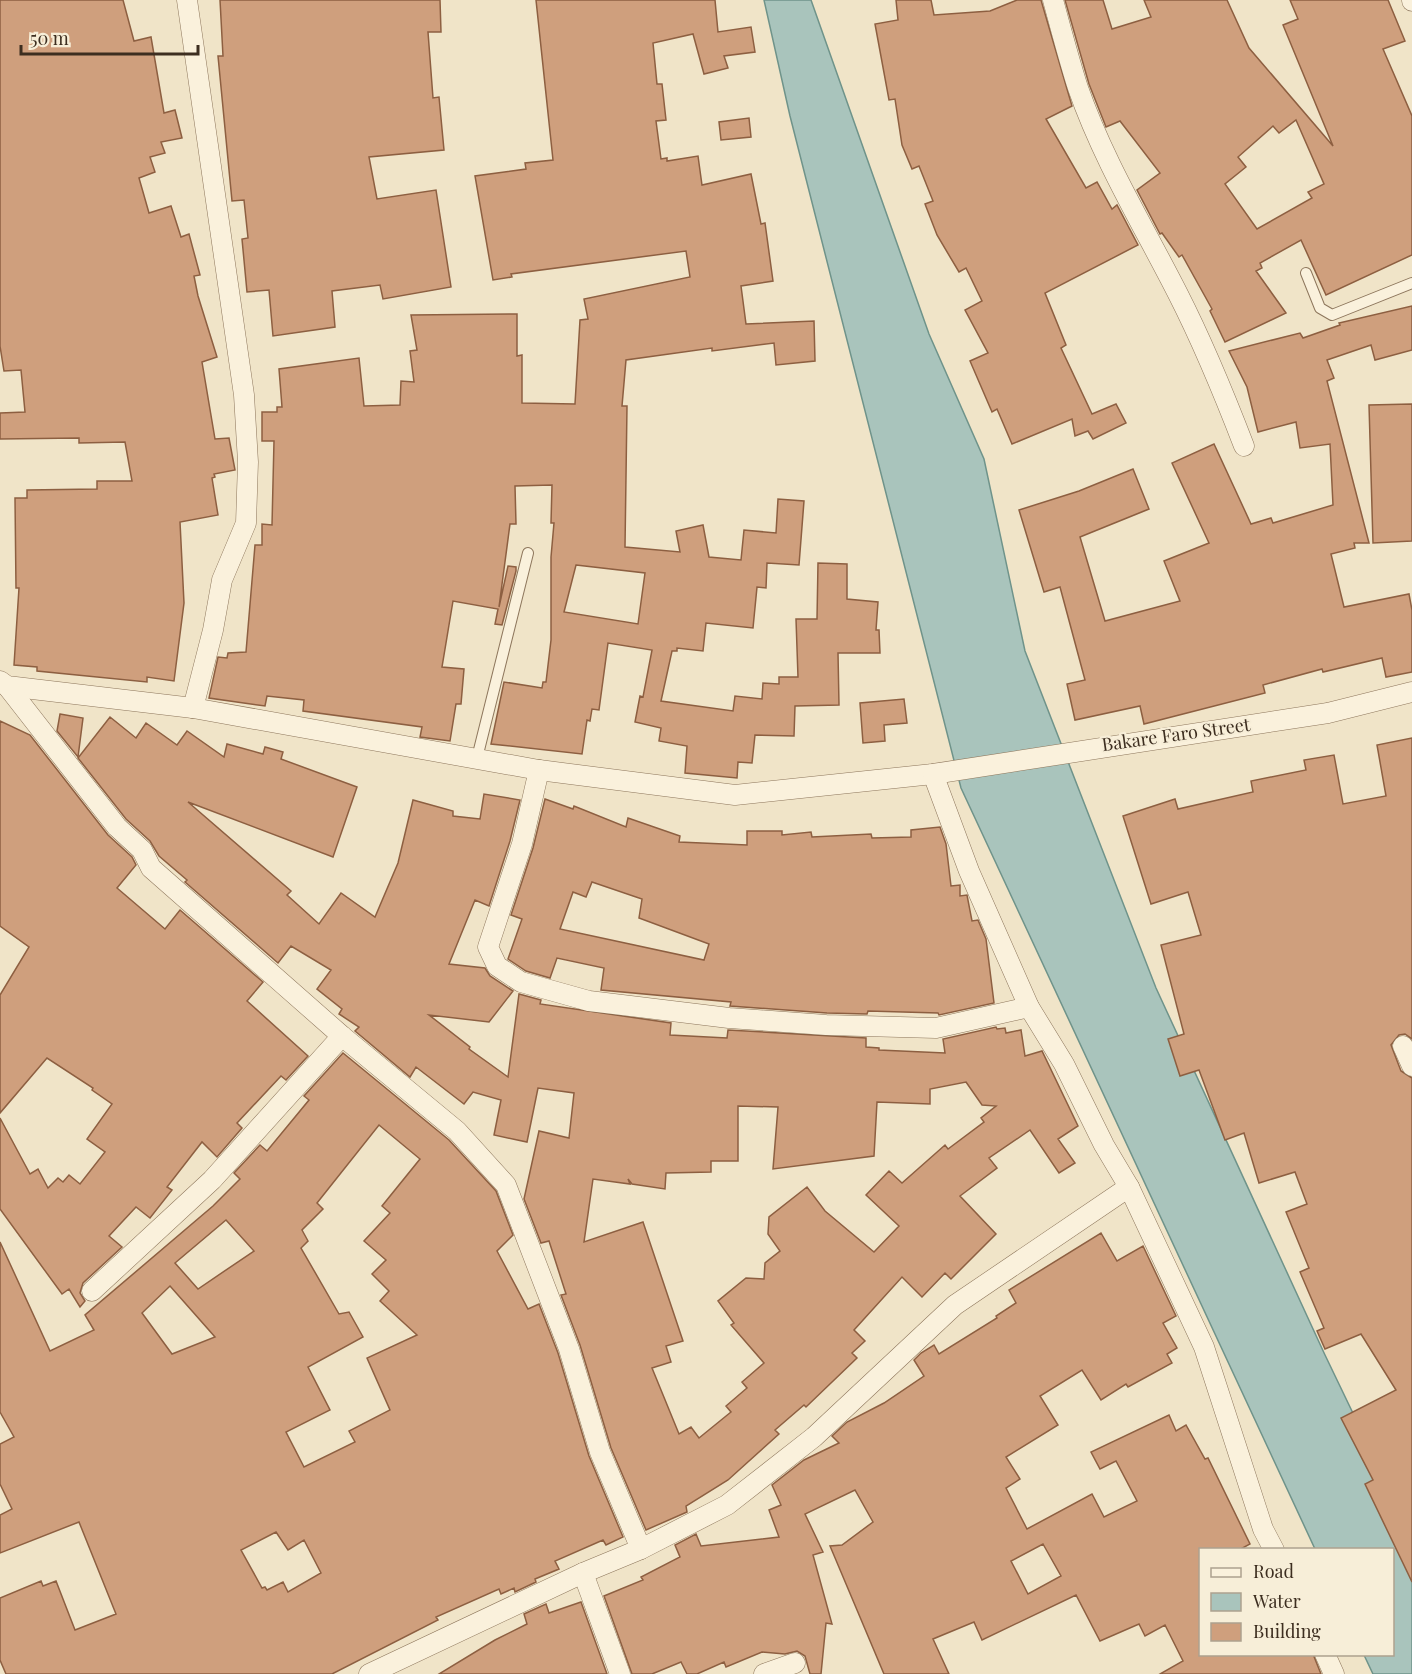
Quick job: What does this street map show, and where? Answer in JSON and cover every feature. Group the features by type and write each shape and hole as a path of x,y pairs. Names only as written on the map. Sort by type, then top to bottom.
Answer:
{"street":[{"path":"187,0 244,395 248,462 246,523 222,580 213,630 193,708"},
{"path":"1053,0 1078,88 1094,126 1137,220 1179,295 1217,378 1244,446"},
{"path":"4,684 117,828 142,850 152,868 342,1036 457,1131 506,1185 569,1349 600,1452 641,1549"},
{"name":"Bakare Faro Street","path":"4,684 193,708 539,770 735,795 936,773 1328,713 1412,692"},
{"path":"539,770 522,844 488,947 497,966 522,982 589,1001 729,1018 826,1025 936,1028 1029,1007"},
{"path":"936,773 969,872 1029,1007 1064,1064 1104,1145 1129,1187 1204,1347 1263,1528 1273,1548"},
{"path":"92,1291 212,1180 342,1036"},
{"path":"1403,1046 1412,1066"},
{"path":"369,1674 583,1573 641,1549 727,1504 814,1437 955,1305 1129,1187"},
{"path":"583,1573 620,1674"},
{"path":"1326,1656 1334,1674"},
{"path":"764,1674 795,1663"}],"lane":[{"path":"1306,273 1320,308 1332,315 1412,283"},
{"path":"477,758 528,553"}],"water":[{"path":"764,0 811,0 929,334 984,459 1025,651 1156,988 1325,1355 1412,1536 1412,1674 1373,1674 1364,1656 1394,1656 1394,1548 1315,1548 961,788 790,116"}],"building":[{"path":"0,0 123,0 134,41 151,37 164,113 175,110 182,138 161,142 165,153 150,157 155,172 139,178 149,213 171,206 181,237 189,234 200,275 194,276 198,296 217,357 202,362 215,439 229,438 235,470 214,474 215,477 212,478 218,515 180,522 184,603 174,681 147,677 147,682 37,671 37,667 14,665 19,588 16,588 15,498 27,498 27,490 97,489 97,481 132,481 125,442 79,443 79,438 0,439 0,413 25,412 21,370 4,371 0,346"},
{"path":"220,0 440,0 441,32 428,32 433,98 439,97 444,150 369,157 377,199 436,190 451,287 383,299 380,285 332,291 335,327 273,336 269,290 247,292 242,239 248,238 244,200 232,201 218,56 223,56"},
{"path":"536,0 715,0 718,32 751,27 755,52 724,56 728,68 704,74 693,34 653,43 657,84 662,84 666,120 656,121 661,159 667,158 667,161 698,156 702,185 751,174 761,224 765,223 773,281 741,286 746,324 814,321 815,361 776,365 774,343 712,351 712,348 626,360 622,406 627,406 625,547 680,552 676,531 703,525 709,557 741,560 744,530 776,533 778,499 804,501 799,565 767,563 766,588 757,587 753,628 706,623 703,651 677,648 677,651 672,651 661,701 733,711 735,696 762,699 763,683 779,684 779,677 798,677 796,619 817,619 818,563 847,564 847,599 878,602 876,630 879,630 880,653 838,653 839,705 795,706 794,736 755,735 752,763 738,762 737,778 685,773 687,746 659,741 661,728 635,722 640,696 643,697 652,650 608,643 599,710 592,709 590,721 587,720 582,754 491,744 504,682 542,688 543,682 546,682 551,640 551,557 554,523 551,523 552,485 515,486 516,524 510,524 499,607 508,566 516,567 516,571 502,625 495,624 498,609 453,601 442,667 464,669 461,704 456,704 450,741 420,737 422,727 303,711 304,700 267,696 265,706 209,698 218,657 227,658 228,653 246,652 255,545 262,545 262,524 272,525 274,441 262,441 262,412 277,412 277,407 282,407 279,369 359,358 364,406 400,405 401,381 414,382 410,351 417,350 411,315 517,314 517,356 522,355 522,403 575,404 580,320 588,319 584,299 690,277 686,251 511,274 512,277 493,280 475,176 526,169 525,163 553,160","holes":["576,565 645,573 638,624 564,612"]},
{"path":"896,0 931,0 934,15 990,11 1017,0 1041,0 1072,106 1046,119 1086,188 1097,182 1112,209 1117,205 1138,245 1045,293 1066,345 1061,348 1092,414 1116,404 1126,423 1093,439 1088,431 1075,436 1072,419 1012,444 997,409 992,412 970,361 988,353 965,310 982,301 966,268 959,272 937,235 925,204 933,201 919,166 912,169 902,145 895,99 889,100 875,24 898,20"},
{"path":"1065,0 1103,0 1112,29 1151,17 1144,0 1227,0 1249,48 1333,146 1283,25 1298,19 1290,0 1388,0 1405,41 1383,49 1412,116 1412,255 1326,295 1301,240 1260,263 1262,268 1256,271 1286,313 1225,342 1210,311 1212,309 1182,255 1179,257 1162,233 1160,234 1137,190 1160,173 1120,121 1106,127 1089,84","holes":["1296,120 1324,184 1308,192 1312,198 1257,229 1225,184 1246,167 1238,157 1273,126 1279,133"]},
{"path":"749,118 751,137 721,140 719,122"},
{"path":"1412,306 1412,350 1375,360 1371,345 1327,360 1334,378 1327,381 1369,543 1354,543 1355,548 1331,554 1344,607 1409,594 1412,610 1412,672 1386,677 1382,658 1323,672 1322,669 1263,685 1265,693 1144,724 1140,706 1075,720 1067,684 1085,680 1060,587 1044,592 1019,510 1079,491 1133,469 1149,509 1080,537 1105,621 1180,601 1164,561 1209,543 1172,463 1214,444 1251,524 1271,518 1273,523 1333,505 1330,444 1300,448 1296,422 1258,432 1247,387 1229,351 1300,333 1303,338 1340,325 1339,323"},
{"path":"1412,404 1412,541 1373,543 1369,405"},
{"path":"904,699 907,723 884,725 885,741 863,743 860,703"},
{"path":"60,714 83,718 78,757 57,731"},
{"path":"110,717 136,738 146,723 177,745 187,731 224,757 227,744 263,754 265,747 283,752 281,759 357,787 333,857 188,802 291,891 287,895 319,924 341,893 375,917 398,863 413,800 453,811 453,816 480,819 484,794 520,800 510,841 489,906 475,900 449,964 485,968 490,976 513,991 489,1022 429,1015 470,1047 469,1049 508,1077 519,994 541,1000 540,1004 671,1023 670,1035 727,1038 728,1030 866,1038 866,1047 879,1048 879,1050 945,1053 943,1039 996,1027 997,1029 1005,1028 1006,1033 1021,1030 1025,1056 1042,1051 1078,1126 1058,1139 1075,1163 1059,1173 1030,1130 989,1158 997,1168 960,1196 996,1234 951,1279 945,1273 922,1297 902,1277 854,1330 865,1341 852,1353 857,1358 806,1407 804,1405 775,1430 779,1434 728,1480 686,1506 687,1512 646,1530 611,1448 580,1345 561,1295 566,1294 549,1241 541,1243 524,1199 539,1131 569,1138 574,1093 538,1088 527,1142 494,1135 501,1100 473,1092 464,1104 416,1067 410,1077 355,1031 359,1027 339,1014 342,1009 317,989 331,970 291,946 278,963 185,882 187,880 159,856 150,841 126,819 78,758","holes":["966,1082 982,1105 996,1106 981,1118 984,1122 948,1149 945,1145 902,1183 889,1171 866,1195 899,1226 874,1252 825,1211 807,1187 769,1217 768,1234 780,1251 765,1263 764,1279 746,1278 718,1301 734,1323 731,1325 764,1363 742,1382 747,1388 726,1406 731,1412 699,1438 691,1427 679,1434 652,1368 671,1362 666,1346 683,1341 643,1222 584,1242 593,1179 630,1184 628,1179 632,1184 665,1189 666,1173 711,1172 711,1161 738,1161 738,1106 778,1107 773,1169 874,1156 877,1102 930,1104 930,1089"]},
{"path":"0,721 30,735 108,835 132,857 136,865 117,888 165,929 180,910 263,982 247,1001 308,1056 286,1080 281,1076 237,1123 242,1128 217,1157 202,1142 167,1187 172,1190 150,1218 136,1207 109,1236 122,1247 83,1283 80,1293 85,1301 80,1307 69,1289 62,1294 0,1209 0,1118 30,1174 38,1169 48,1188 58,1178 63,1182 69,1175 80,1184 105,1152 87,1139 112,1104 92,1090 93,1088 47,1058 0,1113 0,995 29,947 0,926"},
{"path":"1412,738 1412,1039 1405,1034 1399,1035 1391,1045 1401,1071 1412,1078 1412,1582 1365,1484 1373,1480 1341,1418 1396,1390 1361,1334 1325,1349 1317,1331 1324,1328 1300,1272 1309,1268 1286,1212 1307,1204 1295,1172 1259,1183 1244,1133 1225,1140 1199,1070 1180,1076 1168,1039 1184,1034 1161,945 1201,935 1188,892 1151,904 1123,816 1175,799 1178,809 1253,792 1251,781 1306,770 1304,760 1334,755 1343,804 1386,796 1377,745"},
{"path":"545,799 573,809 574,806 626,827 628,818 680,836 679,842 747,845 747,831 782,831 782,835 811,832 812,837 871,834 872,838 911,837 911,830 940,827 946,844 951,886 960,885 960,896 967,895 972,921 978,920 986,939 994,1003 939,1015 938,1013 868,1011 867,1014 827,1013 730,1006 731,1002 601,990 604,968 557,958 550,978 526,971 508,959 522,919 511,915 533,848","holes":["592,882 642,899 639,918 709,944 704,960 560,929 573,892 586,897"]},
{"path":"343,1053 449,1140 496,1191 513,1235 497,1251 528,1309 539,1304 558,1353 589,1456 623,1537 606,1545 603,1540 555,1561 559,1569 535,1579 536,1582 515,1592 514,1588 501,1594 499,1589 436,1617 438,1620 332,1674 6,1674 0,1660 0,1598 41,1581 43,1586 56,1581 75,1630 116,1614 79,1522 0,1553 0,1515 12,1509 0,1484 0,1444 14,1437 0,1412 0,1242 50,1351 94,1330 85,1315 213,1206 240,1179 234,1173 260,1145 267,1151 309,1100 304,1096","holes":["379,1125 420,1159 382,1206 390,1213 364,1241 386,1260 372,1274 389,1291 380,1301 417,1335 367,1358 390,1410 349,1431 355,1442 304,1467 286,1432 330,1410 308,1367 363,1337 349,1312 339,1314 301,1248 308,1241 302,1230 323,1209 317,1203","226,1220 254,1251 198,1289 175,1263","170,1286 215,1337 172,1354 142,1313","276,1532 288,1550 304,1540 321,1573 288,1592 283,1582 267,1590 265,1587 262,1588 241,1550"]},
{"path":"1101,1233 1117,1261 1143,1246 1176,1316 1163,1323 1177,1348 1167,1354 1172,1363 1128,1387 1126,1384 1101,1400 1082,1370 1040,1396 1058,1425 1006,1457 1020,1479 1006,1488 1027,1529 1092,1494 1104,1517 1137,1501 1116,1461 1100,1469 1091,1452 1169,1415 1176,1431 1186,1425 1205,1459 1208,1458 1250,1544 1243,1548 1199,1548 1199,1656 1314,1656 1321,1674 1160,1674 1183,1661 1165,1625 1145,1636 1139,1624 1100,1641 1076,1595 982,1640 974,1622 933,1639 949,1674 884,1674 830,1546 842,1545 873,1522 855,1490 805,1514 823,1552 813,1555 832,1624 826,1623 821,1674 810,1674 805,1656 797,1651 785,1654 762,1652 726,1667 724,1662 697,1674 687,1674 681,1662 652,1674 632,1674 604,1596 643,1580 641,1577 680,1557 675,1545 696,1534 701,1546 779,1537 769,1510 781,1505 772,1485 804,1460 839,1443 832,1436 847,1422 884,1403 924,1376 914,1360 921,1353 934,1345 939,1354 997,1318 996,1316 1016,1303 1009,1290","holes":["1043,1544 1061,1576 1028,1594 1011,1561"]},
{"path":"581,1602 607,1674 439,1674 495,1640 527,1624 524,1614 546,1604 549,1613"}]}
